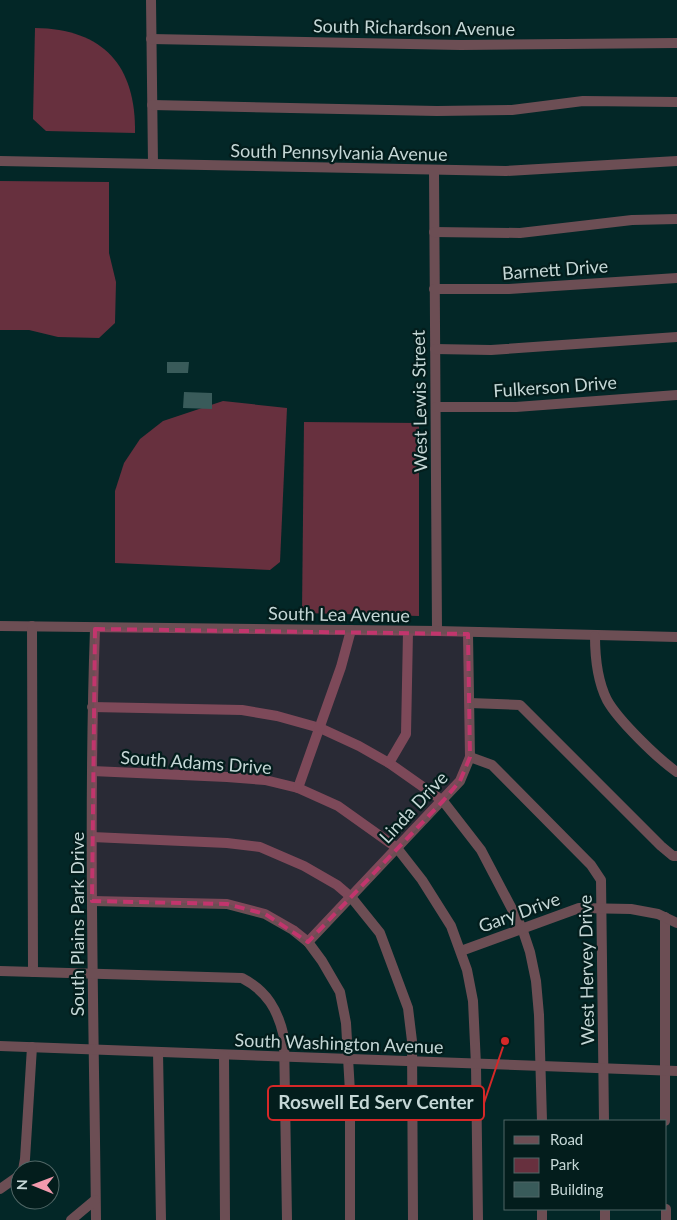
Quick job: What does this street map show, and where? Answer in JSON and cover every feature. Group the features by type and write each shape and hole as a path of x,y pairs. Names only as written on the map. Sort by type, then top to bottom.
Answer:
{"street":[{"path":"151,0 153,164"},
{"name":"South Richardson Avenue","path":"151,39 461,45 677,43"},
{"path":"152,105 436,111 512,110 583,101 677,102"},
{"name":"South Pennsylvania Avenue","path":"0,161 434,171 550,170 677,161"},
{"name":"West Lewis Street","path":"434,171 437,631"},
{"path":"434,232 520,232 632,220 677,219"},
{"name":"Barnett Drive","path":"434,288 509,289 677,278"},
{"path":"435,349 491,350 677,337"},
{"name":"Fulkerson Drive","path":"436,407 516,407 677,395"},
{"name":"South Lea Avenue","path":"0,626 95,629 437,631 468,634 677,637"},
{"path":"32,626 33,972"},
{"name":"South Plains Park Drive","path":"95,629 92,707 92,901 96,1220"},
{"path":"298,788 341,667 351,630"},
{"path":"389,763 406,734 408,632"},
{"name":"Linda Drive","path":"308,942 460,781 470,758 468,634"},
{"path":"595,636 595,663 607,700 628,725 677,772"},
{"path":"470,702 520,705 661,846 673,856 677,856"},
{"path":"92,707 242,710 277,716 320,728 359,746 389,763 443,801 481,850 522,928 536,981 542,1120"},
{"name":"West Hervey Drive","path":"470,758 492,765 591,865 601,880 603,908 604,1120"},
{"name":"South Adams Drive","path":"92,771 266,780 298,788 338,806 396,848 422,880 444,914 461,951 473,1001 476,1065 478,1220"},
{"path":"92,837 227,843 260,847 304,866 337,885 351,897 380,933 396,971 408,1008 412,1062 413,1220"},
{"path":"92,901 227,904 265,914 293,930 308,942 322,961 340,992 346,1023 349,1059 350,1220"},
{"name":"Gary Drive","path":"461,951 579,908 631,909 665,917 677,923"},
{"path":"665,917 665,1120"},
{"path":"0,971 242,978 264,993 274,1007 283,1030 287,1220"},
{"name":"South Washington Avenue","path":"0,1046 677,1071"},
{"path":"26,1160 32,1047"},
{"path":"158,1052 160,1220"},
{"path":"224,1055 225,1220"},
{"path":"71,1220 96,1200"}],"highlighted area":[{"path":"95,629 468,634 470,757 460,781 308,942 265,914 227,904 92,901"}],"green space":[{"path":"35,28 59,30 80,35 97,44 111,56 122,71 130,88 134,109 135,133 46,131 33,119"},
{"path":"0,181 109,182 109,253 116,282 115,323 99,338 58,337 29,330 0,330"},
{"path":"223,401 287,408 280,562 270,570 115,563 115,491 124,463 140,439 163,421"},
{"path":"304,422 419,423 419,616 302,613"}],"building":[{"path":"167,362 189,362 188,373 167,373"},
{"path":"184,392 212,393 212,409 183,408"}],"place":[{"name":"Roswell Ed Serv Center","path":"505,1041"}]}
